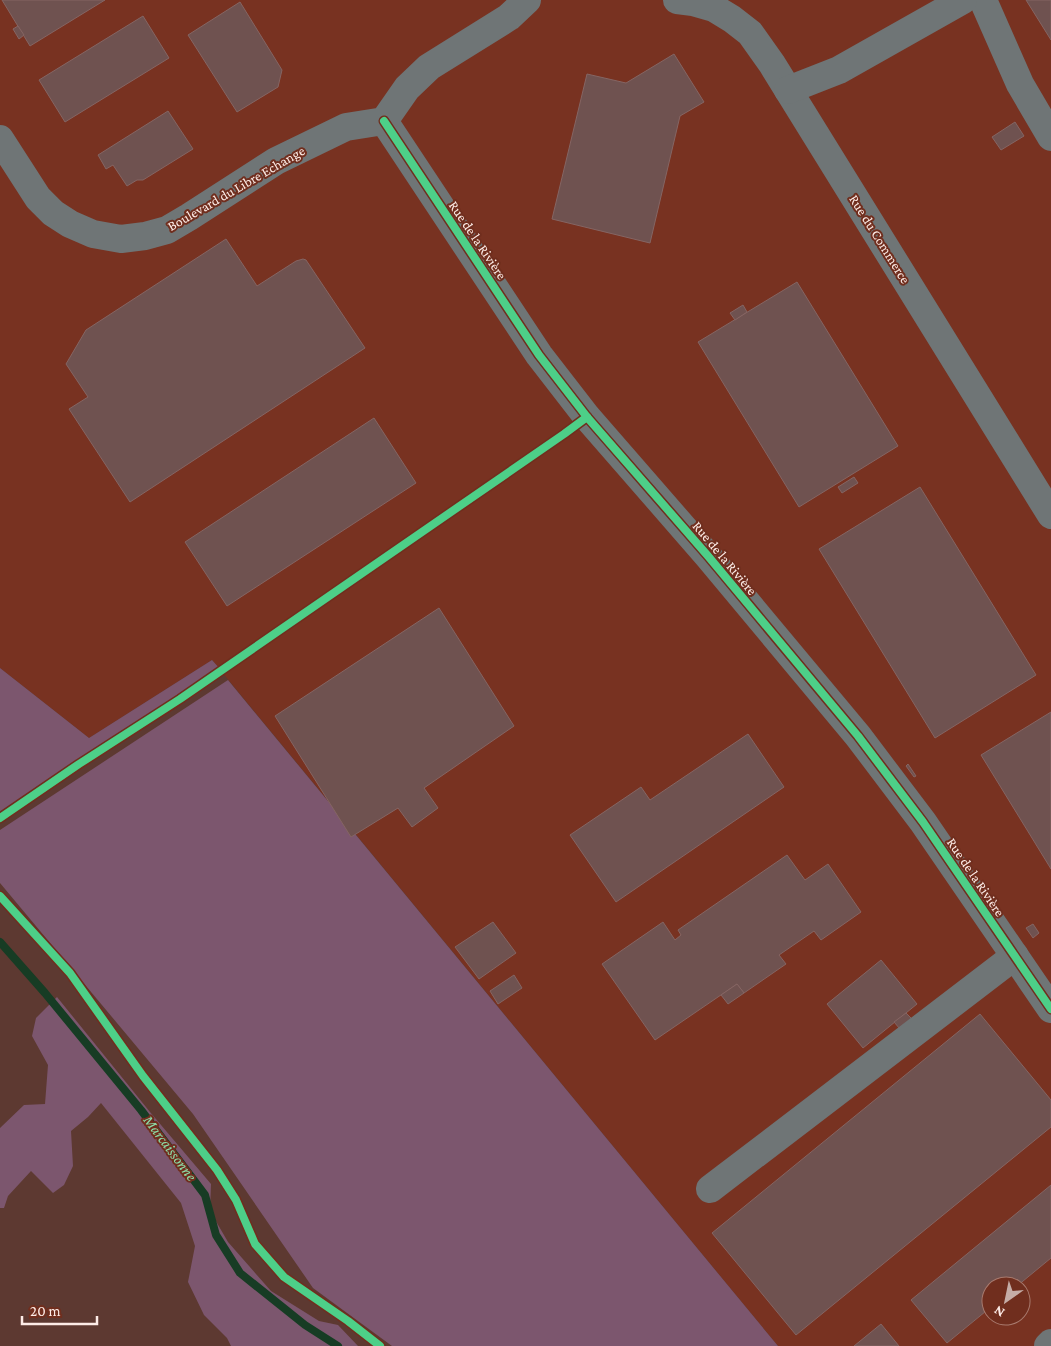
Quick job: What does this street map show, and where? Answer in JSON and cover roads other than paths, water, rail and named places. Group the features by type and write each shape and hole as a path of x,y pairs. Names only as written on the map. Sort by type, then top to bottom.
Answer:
{"street":[{"path":"384,120 407,88 429,67 508,17 527,0"},
{"name":"Rue du Commerce","path":"677,0 714,8 750,33 772,64 1051,515"},
{"path":"788,90 839,70 963,0"},
{"path":"983,0 1020,84 1051,137"},
{"name":"Boulevard du Libre Echange","path":"0,139 38,198 53,213 70,224 94,234 121,239 145,236 167,230 276,161 346,127 384,120"},
{"name":"Rue de la Rivière","path":"384,120 539,354 587,417 708,556 858,736 923,822 1051,1009"},
{"path":"710,1189 1015,956"},
{"path":"1048,1346 1051,1343"}],"waterway":[{"name":"Marcaissonne","path":"0,942 45,993 141,1110 205,1195 216,1235 240,1273 305,1325 338,1346"}]}
